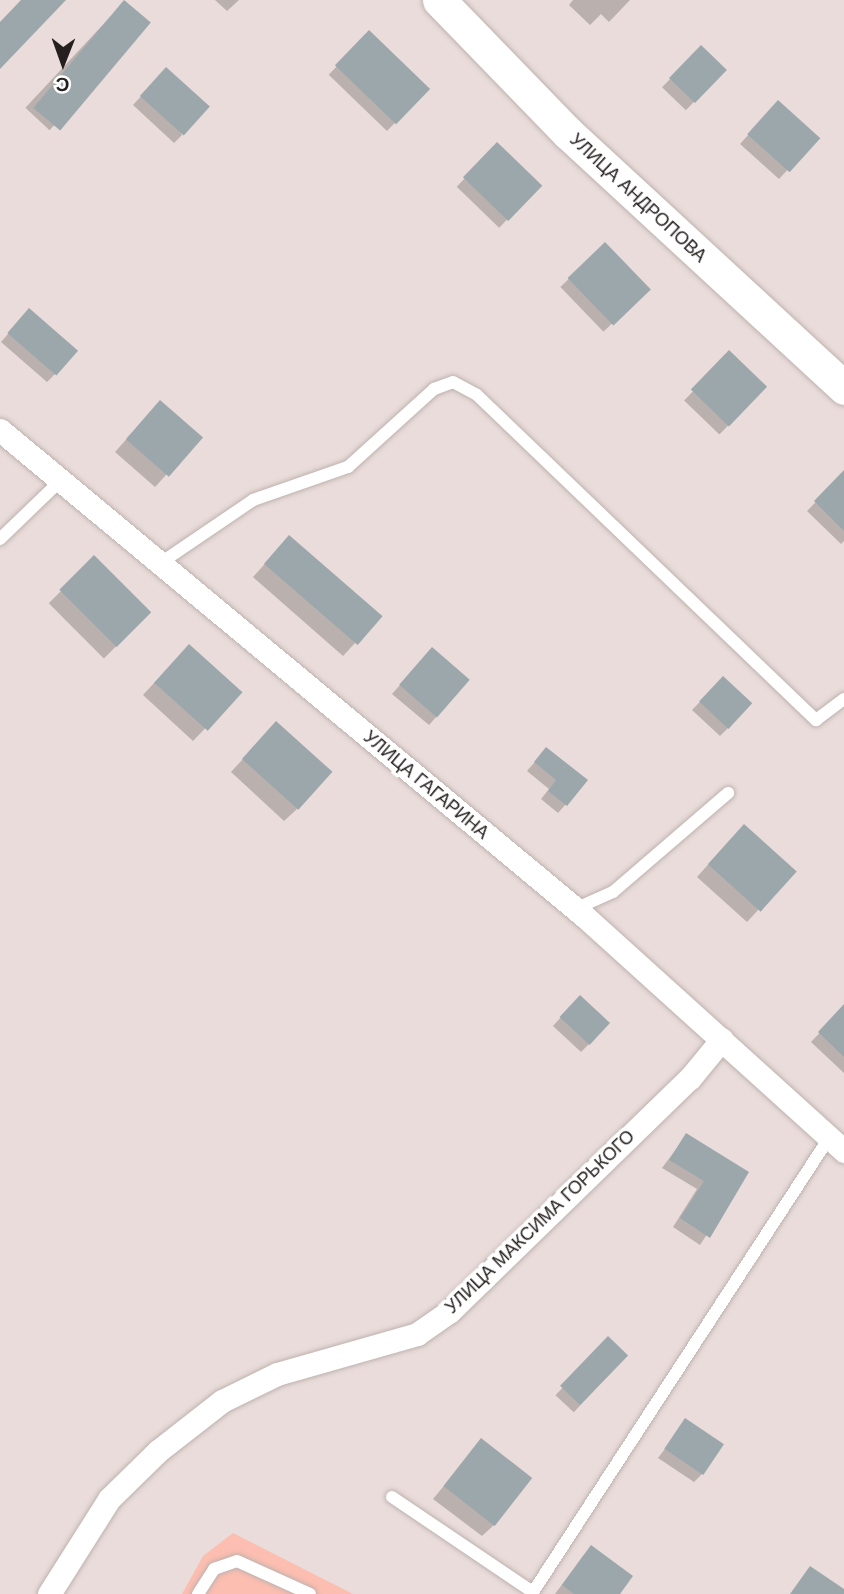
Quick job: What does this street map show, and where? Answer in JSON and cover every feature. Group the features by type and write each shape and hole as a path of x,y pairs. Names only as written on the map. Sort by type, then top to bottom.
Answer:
{"street":[{"name":"УЛИЦА АНДРОПОВА","path":"439,0 568,133 844,388"},
{"name":"УЛИЦА ГАГАРИНА","path":"0,430 59,482 575,909 837,1144"},
{"name":"УЛИЦА МАКСИМА ГОРЬКОГО","path":"48,1594 109,1499 158,1451 222,1401 277,1374 417,1334 450,1311 690,1078 722,1039"}],"lane":[{"path":"159,564 253,500 348,467 435,389 453,382 477,395 816,720 844,699"},
{"path":"0,538 59,482"},
{"path":"575,909 613,892 728,793"},
{"path":"392,1497 533,1592 837,1144"},
{"path":"198,1594 214,1569 237,1561 310,1594"}],"shaded area":[{"path":"233,1533 353,1594 182,1594 203,1556"}],"building":[{"path":"21,0 66,0 0,69 0,22"},
{"path":"124,0 151,22 60,131 33,108"},
{"path":"369,30 430,89 396,124 335,65"},
{"path":"701,45 727,70 695,103 669,78"},
{"path":"166,67 210,106 184,135 140,96"},
{"path":"778,100 820,138 790,172 747,134"},
{"path":"497,142 542,186 508,221 463,177"},
{"path":"605,242 651,289 613,326 568,278"},
{"path":"29,308 78,351 56,376 7,333"},
{"path":"729,350 767,387 729,426 691,390"},
{"path":"160,400 203,437 169,477 126,439"},
{"path":"844,470 844,531 814,501"},
{"path":"289,535 383,616 358,645 264,564"},
{"path":"94,555 151,612 117,647 59,590"},
{"path":"189,644 243,692 208,731 154,683"},
{"path":"432,647 470,680 437,718 399,685"},
{"path":"723,676 752,703 728,729 699,702"},
{"path":"276,721 332,772 298,810 242,759"},
{"path":"546,747 588,780 567,806 548,791 556,780 534,762"},
{"path":"744,824 797,872 761,912 708,864"},
{"path":"580,995 610,1023 590,1045 560,1017"},
{"path":"844,1004 844,1057 818,1032"},
{"path":"686,1133 749,1172 710,1238 680,1218 704,1181 669,1160"},
{"path":"608,1336 628,1355 580,1405 560,1386"},
{"path":"685,1418 724,1444 703,1475 664,1449"},
{"path":"481,1438 532,1478 495,1526 443,1486"},
{"path":"591,1545 633,1576 620,1594 574,1594 562,1585"},
{"path":"810,1566 844,1589 844,1594 790,1594"}]}
